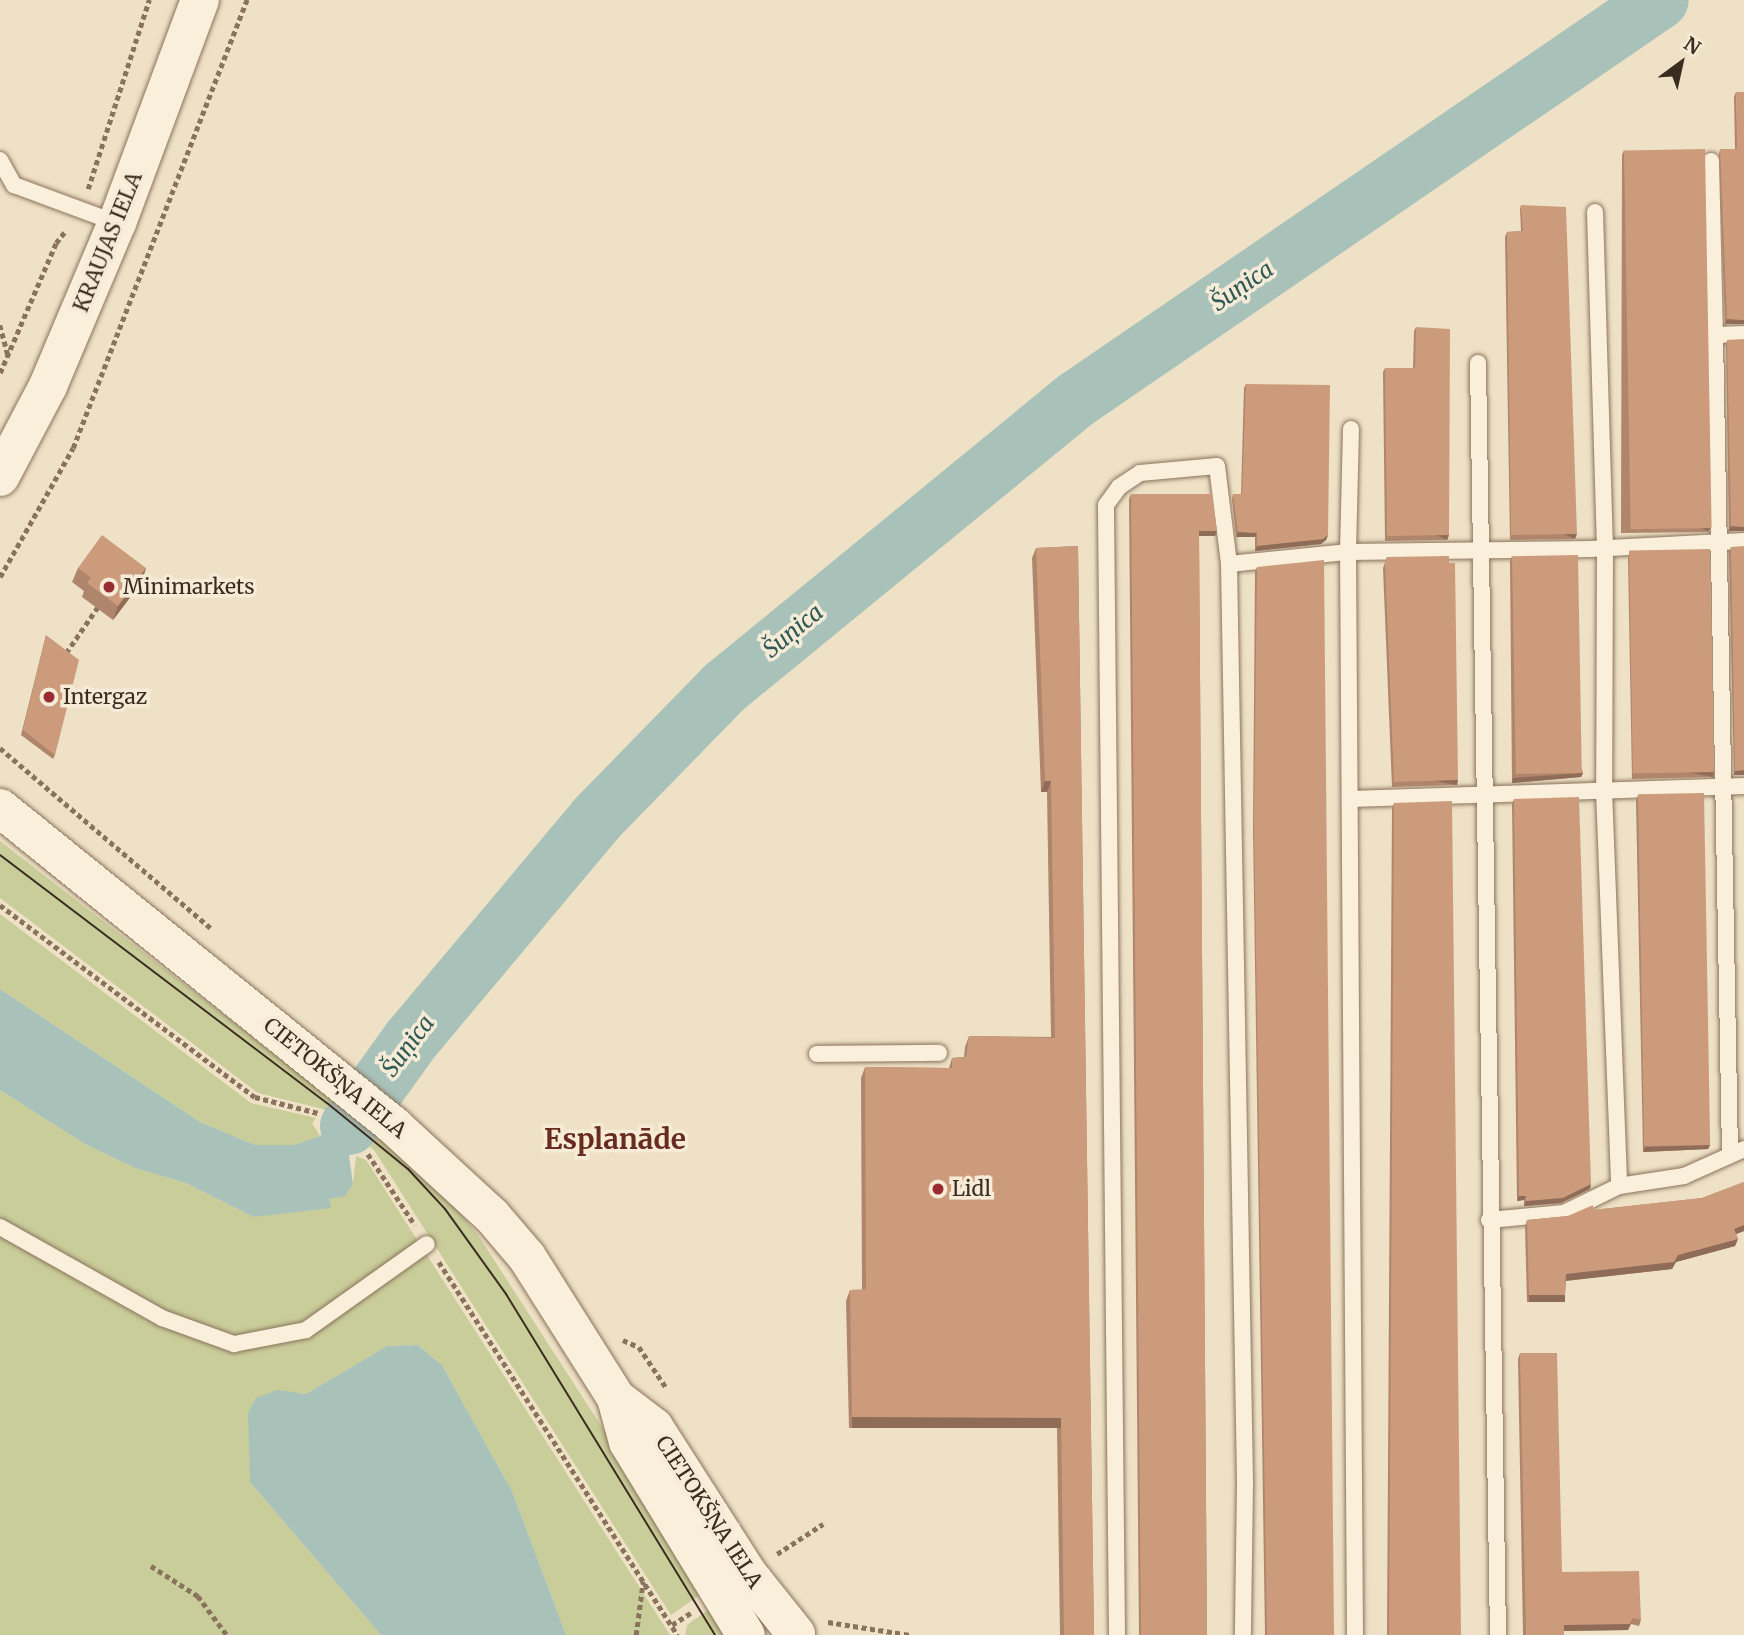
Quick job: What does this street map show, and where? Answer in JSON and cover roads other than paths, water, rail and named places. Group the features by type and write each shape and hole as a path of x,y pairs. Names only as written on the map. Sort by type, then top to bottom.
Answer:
{"street":[{"name":"KRAUJAS IELA","path":"0,477 48,386 117,223 200,0"},
{"name":"CIETOKŠŅA IELA","path":"1,808 331,1099 393,1125 453,1175 527,1257 616,1398 628,1442 746,1635"},
{"name":"CIETOKŠŅA IELA","path":"616,1398 654,1427 748,1573 800,1630"}],"lane":[{"path":"0,160 14,185 117,223"},
{"path":"1489,1220 1564,1213 1619,1186 1684,1176 1737,1152 1711,161"},
{"path":"1595,212 1605,548 1604,790 1619,1186"},
{"path":"1715,335 1744,334"},
{"path":"1478,363 1489,1220 1498,1635"},
{"path":"1351,429 1348,552 1355,1635"},
{"path":"1117,1635 1106,505 1119,487 1140,473 1217,466 1229,564 1245,1484 1243,1635"},
{"path":"1229,564 1348,552 1605,548 1744,541"},
{"path":"1351,799 1744,786"},
{"path":"817,1054 939,1053"},
{"path":"0,1227 162,1318 234,1345 306,1330 427,1244"}],"water":[{"path":"0,989 200,1122 255,1145 294,1145 320,1136 383,1054 410,1072 349,1156 353,1184 345,1196 329,1199 331,1208 254,1217 186,1183 135,1168 85,1144 0,1090"},
{"path":"418,1345 442,1365 512,1491 566,1635 381,1635 250,1482 248,1413 256,1398 277,1390 306,1394 387,1346"}],"waterway":[{"name":"Šuņica","path":"349,1126 410,1041 597,818 725,687 1077,399 1660,0"}],"tram line":[{"path":"0,855 327,1103 408,1169 445,1209 506,1294 715,1635"}],"place":[{"name":"Minimarkets","path":"109,587"},
{"name":"Intergaz","path":"49,697"},
{"name":"Lidl","path":"938,1189"}],"district":[{"name":"Esplanāde","path":"615,1139"}]}
